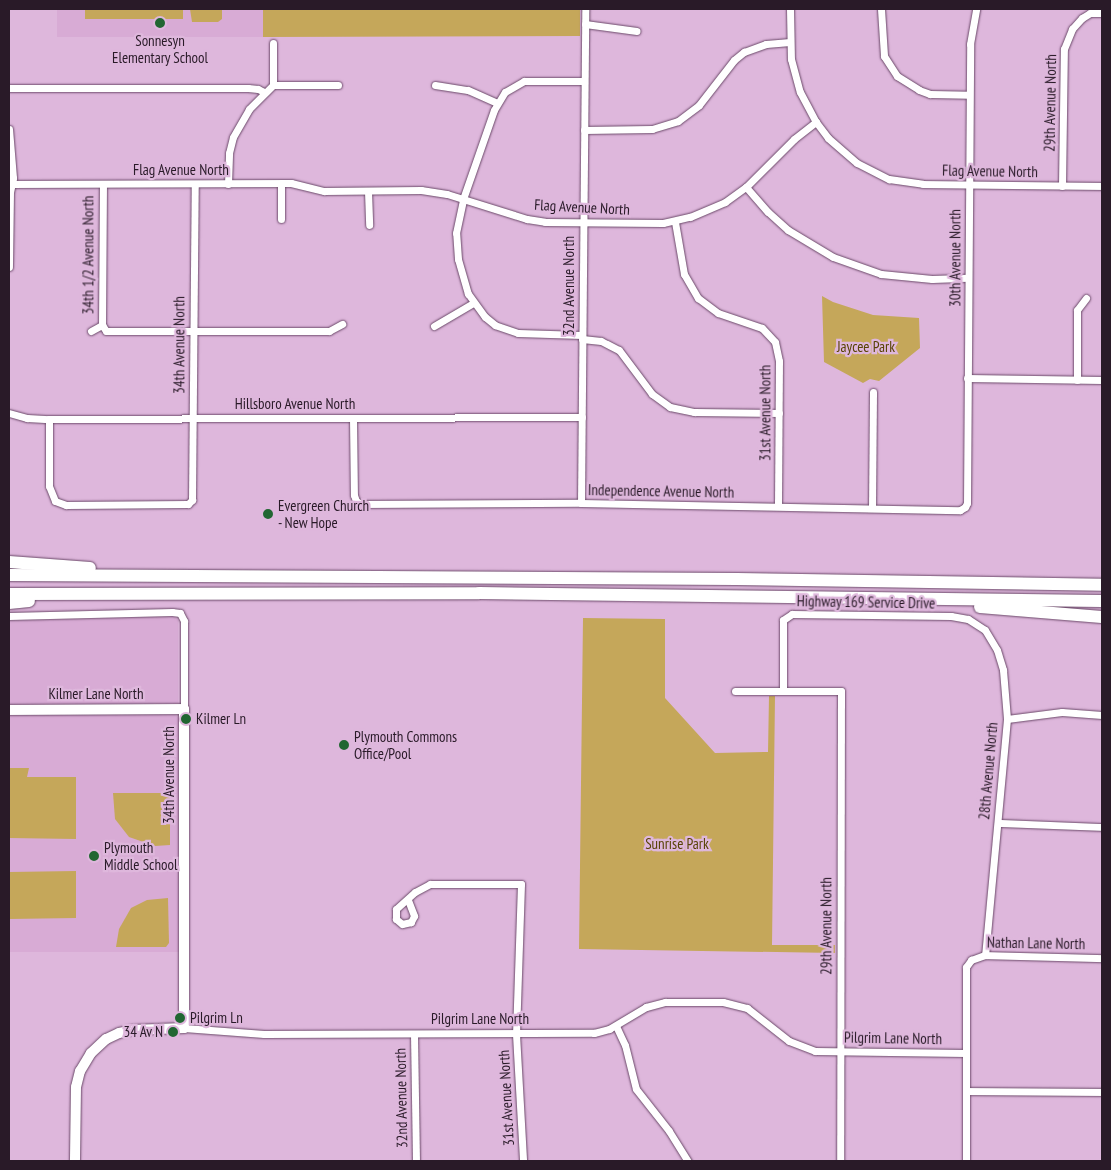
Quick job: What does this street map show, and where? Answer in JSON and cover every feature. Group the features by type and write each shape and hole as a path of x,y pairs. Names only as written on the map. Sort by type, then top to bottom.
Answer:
{"highway":[{"path":"9,562 174,577"},
{"path":"9,576 485,577 1102,585"},
{"path":"1019,583 1102,578"},
{"path":"9,594 479,593 1102,601"},
{"path":"9,603 131,594"},
{"path":"931,599 959,605 1102,618"}],"street":[{"name":"32nd Avenue North","path":"581,503 585,9"},
{"path":"790,9 790,42 794,75 803,100 816,122"},
{"path":"881,9 884,56 897,76 919,90 930,94 969,95"},
{"name":"30th Avenue North","path":"965,507 967,503 970,44 976,9"},
{"name":"29th Avenue North","path":"1062,186 1064,50 1072,29 1082,18 1090,13 1102,13"},
{"path":"585,24 637,31"},
{"path":"584,130 652,129 678,121 699,105 734,60 744,52 766,44 790,42"},
{"path":"273,43 273,85"},
{"path":"584,81 524,81 505,92 497,103 463,199 458,220 456,246 464,282 474,303 485,317 506,330 530,334 582,337 601,341 619,350 652,394 670,407 694,412 779,413"},
{"path":"228,184 229,153 233,137 250,109 264,92 273,85 338,84"},
{"path":"434,85 468,90 497,103"},
{"path":"9,88 248,88 264,92"},
{"name":"Flag Avenue North","path":"10,184 291,183 324,191 421,190 463,199 527,219 559,223 675,222 710,210 746,187 794,139 816,122 828,138 857,163 881,175 906,183 1102,186"},
{"path":"9,129 13,171 10,184 9,267"},
{"path":"281,183 281,219"},
{"name":"34th 1/2 Avenue North","path":"102,326 103,184"},
{"name":"34th Avenue North","path":"49,419 50,493 54,501 66,505 188,504 192,500 195,184"},
{"path":"746,187 768,212 788,230 810,245 841,260 890,275 932,279 968,278"},
{"path":"368,191 369,225"},
{"name":"31st Avenue North","path":"675,222 684,274 698,298 718,313 762,328 776,342 779,361 778,506"},
{"path":"1077,380 1077,310 1086,298"},
{"path":"434,326 474,303"},
{"path":"90,331 102,326 106,331 329,331 342,324"},
{"path":"967,378 1102,380"},
{"path":"872,508 873,392"},
{"name":"Hillsboro Avenue North","path":"9,413 27,418 49,419 582,417"},
{"name":"Independence Avenue North","path":"354,418 353,488 356,501 361,504 581,503 960,510 965,507"},
{"name":"34th Avenue North","path":"9,616 172,612 180,614 184,621 184,1028"},
{"name":"Highway 169 Service Drive","path":"783,691 783,620 792,614 950,616"},
{"name":"28th Avenue North","path":"950,616 976,623 991,638 1003,670 1007,719 984,955"},
{"path":"735,691 783,691"},
{"name":"29th Avenue North","path":"783,691 841,691 840,1161"},
{"name":"Kilmer Lane North","path":"9,710 184,709"},
{"path":"1007,719 1062,712 1102,715"},
{"path":"998,823 1102,827"},
{"name":"31st Avenue North","path":"408,900 415,892 430,884 521,884 516,1034 523,1161"},
{"name":"Nathan Lane North","path":"966,1054 966,967 971,960 984,955 1102,958"},
{"name":"Pilgrim Lane North","path":"75,1161 76,1087 80,1071 91,1053 106,1039 132,1030 184,1028 264,1034 594,1033 616,1026 646,1007 665,1002 724,1002 747,1008 797,1045 815,1051 966,1054"},
{"path":"616,1026 625,1045 636,1089 669,1131 688,1161"},
{"name":"32nd Avenue North","path":"414,1034 416,1161"},
{"path":"966,1054 966,1161"},
{"path":"966,1091 1102,1092"}],"shaded area":[{"name":"Sonnesyn Elementary School","path":"57,9 263,9 263,37 57,37"},
{"path":"174,616 178,620 178,703 9,705 9,621"},
{"name":"Plymouth Middle School","path":"9,715 175,715 180,719 179,952 9,952"}],"green space":[{"path":"85,9 183,9 183,19 85,19"},
{"path":"190,9 222,9 222,19 218,22 192,22"},
{"path":"263,9 580,9 580,36 263,37"},
{"name":"Jaycee Park","path":"822,296 833,302 873,315 919,318 920,348 879,381 870,379 863,383 824,362"},
{"name":"Sunrise Park","path":"583,618 665,619 665,698 715,753 768,752 769,696 775,696 772,945 835,945 835,953 579,949"},
{"path":"9,768 29,768 27,777 76,777 76,839 9,838"},
{"path":"113,793 165,793 170,798 170,845 155,846 129,837 115,819"},
{"path":"76,871 76,918 9,919 9,872"},
{"path":"168,898 169,943 166,947 116,947 119,929 131,908 147,900"}],"place":[{"name":"Sonnesyn Elementary School","path":"160,23"},
{"name":"Evergreen Church - New Hope","path":"268,514"},
{"name":"Kilmer Ln","path":"186,719"},
{"name":"Plymouth Commons Office/Pool","path":"344,745"},
{"name":"Plymouth Middle School","path":"94,856"},
{"name":"Pilgrim Ln","path":"180,1018"},
{"name":"34 Av N","path":"173,1032"}]}
